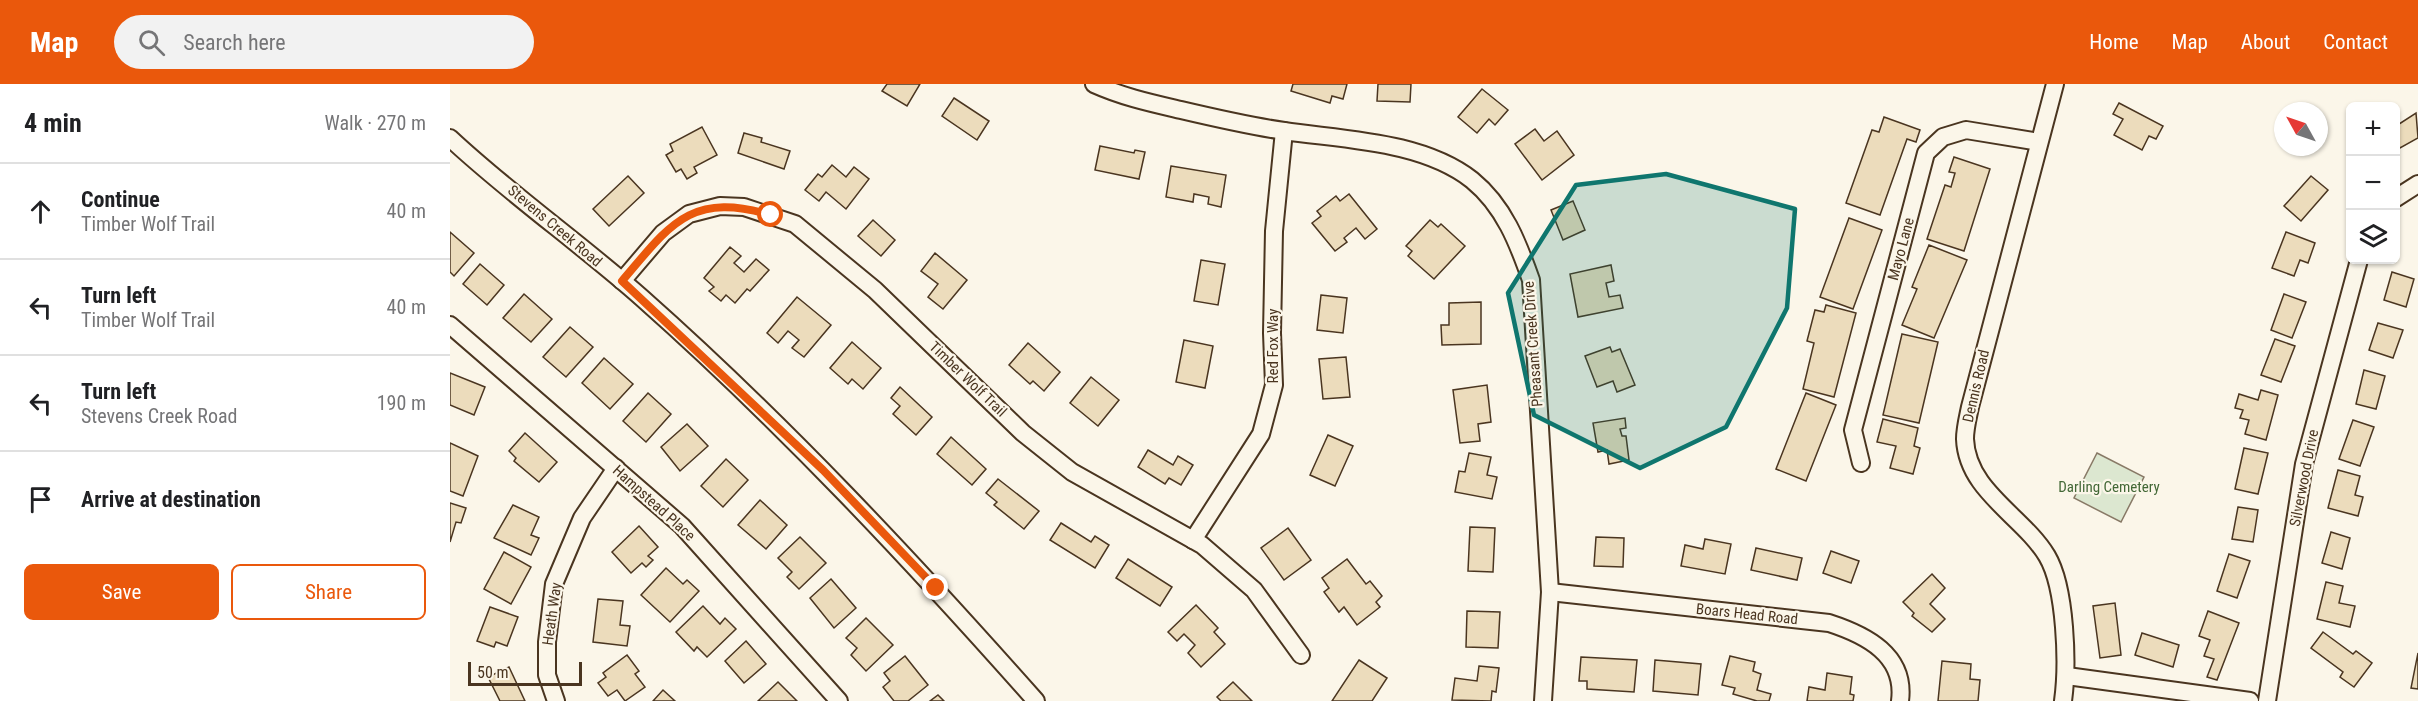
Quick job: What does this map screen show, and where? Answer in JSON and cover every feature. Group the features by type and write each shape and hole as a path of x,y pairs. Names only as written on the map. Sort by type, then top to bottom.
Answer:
{"street":[{"name":"Pheasant Creek Drive","path":"1094,84 1119,96 1284,131 1372,142 1442,161 1472,180 1498,206 1517,240 1531,280 1550,592 1543,701"},
{"name":"Dennis Road","path":"2055,84 1970,407 1965,438 1969,463 1982,486 2031,533 2049,559 2059,593 2062,614 2067,676 2063,701"},
{"name":"Mayo Lane","path":"1861,463 1853,430 1926,153 1943,137 1966,130 2039,142"},
{"name":"Red Fox Way","path":"1193,540 1261,434 1274,385 1272,333 1274,231 1284,131"},
{"name":"Stevens Creek Road","path":"453,147 622,281 823,470 936,588 1036,701"},
{"path":"2400,195 2418,184"},
{"name":"Timber Wolf Trail","path":"622,281 663,233 689,214 720,206 744,207 795,224 875,290 1023,433 1072,472 1202,545 1254,590 1301,655"},
{"name":"Silverwood Drive","path":"2267,701 2304,464 2358,264"},
{"name":"Hampstead Place","path":"450,325 682,526 839,701"},
{"name":"Heath Way","path":"556,701 547,675 547,642 554,584 582,518 616,468"},
{"name":"Boars Head Road","path":"1550,592 1829,623 1854,631 1883,651 1895,666 1902,687 1900,701"},
{"path":"2067,676 2250,701"}],"highlighted area":[{"path":"1666,174 1795,209 1787,308 1726,427 1640,468 1534,415 1508,293 1576,185"}],"green space":[{"name":"Darling Cemetery","path":"2097,453 2144,477 2121,522 2074,498"}],"building":[{"path":"887,84 920,84 907,106 882,91"},
{"path":"1293,84 1347,84 1343,99 1332,96 1330,103 1291,91"},
{"path":"1378,84 1411,84 1410,102 1377,101"},
{"path":"1482,89 1508,110 1495,125 1489,119 1477,133 1458,117"},
{"path":"954,98 989,121 977,140 942,116"},
{"path":"2119,103 2163,126 2156,139 2149,136 2142,150 2114,135 2123,119 2113,114"},
{"path":"2416,113 2418,138 2400,148 2400,123"},
{"path":"1884,117 1920,130 1916,142 1907,139 1880,215 1846,203 1872,130 1879,132"},
{"path":"702,127 717,155 694,167 697,173 687,179 681,169 676,172 666,155 673,151 670,144"},
{"path":"1535,129 1544,141 1557,131 1574,155 1542,180 1515,144"},
{"path":"744,133 762,138 761,142 790,151 784,169 738,153"},
{"path":"1100,146 1134,153 1135,150 1145,152 1139,179 1095,170"},
{"path":"1954,157 1990,169 1964,251 1927,239 1945,185 1951,187 1955,173 1949,172"},
{"path":"832,165 846,177 854,167 869,179 846,209 826,192 819,201 805,190 818,174 822,177"},
{"path":"1171,166 1226,175 1221,207 1208,204 1209,197 1194,194 1193,202 1166,197"},
{"path":"628,176 644,193 609,226 593,209"},
{"path":"2311,176 2328,190 2301,221 2284,206"},
{"path":"1349,194 1377,229 1365,239 1356,228 1344,238 1347,242 1335,251 1312,223 1321,216 1317,211 1336,196 1340,201"},
{"path":"1573,201 1585,230 1563,240 1551,210"},
{"path":"1849,218 1882,230 1853,309 1820,297"},
{"path":"873,220 895,240 881,256 858,236"},
{"path":"1430,220 1438,227 1441,224 1465,246 1434,279 1408,256 1412,251 1406,246"},
{"path":"450,232 474,253 454,276 450,272"},
{"path":"2286,232 2315,243 2308,263 2300,260 2294,276 2272,268"},
{"path":"1929,245 1967,260 1934,338 1902,325 1917,289 1912,287"},
{"path":"730,247 741,256 734,263 744,272 756,259 769,270 750,291 747,289 735,303 726,295 721,301 709,291 714,287 704,278"},
{"path":"935,253 967,280 943,309 928,297 938,284 921,271"},
{"path":"1201,260 1225,264 1218,305 1194,301"},
{"path":"480,264 504,285 487,305 463,284"},
{"path":"1611,265 1614,281 1606,283 1609,297 1620,295 1623,308 1578,317 1570,274"},
{"path":"2392,272 2414,279 2406,307 2384,300"},
{"path":"524,294 552,319 531,342 503,318"},
{"path":"2284,294 2306,302 2292,338 2271,330"},
{"path":"1321,295 1347,298 1343,333 1317,330"},
{"path":"797,297 831,325 804,357 792,348 799,340 788,331 778,343 767,333"},
{"path":"1481,302 1481,344 1442,345 1441,325 1449,325 1449,303"},
{"path":"1826,305 1856,313 1834,397 1803,389 1814,343 1807,341 1815,310 1824,312"},
{"path":"2378,323 2403,330 2393,358 2369,350"},
{"path":"570,327 593,347 566,377 543,357"},
{"path":"1902,334 1938,342 1919,423 1883,415"},
{"path":"2275,339 2295,346 2281,382 2261,375"},
{"path":"1184,340 1213,346 1205,388 1176,382"},
{"path":"852,342 881,368 863,389 852,379 848,384 830,368"},
{"path":"1028,343 1060,372 1044,391 1033,381 1030,384 1009,365"},
{"path":"1610,347 1612,352 1620,349 1635,385 1617,392 1613,381 1597,387 1585,356"},
{"path":"1346,357 1350,397 1323,399 1319,359"},
{"path":"604,358 633,384 610,409 582,383"},
{"path":"2364,370 2385,376 2376,409 2356,404"},
{"path":"450,373 485,387 474,415 450,405"},
{"path":"1091,377 1119,400 1098,426 1070,403"},
{"path":"1487,385 1491,422 1478,424 1480,441 1460,443 1453,390"},
{"path":"900,387 932,417 916,435 893,414 900,406 891,398"},
{"path":"2261,390 2278,395 2266,440 2245,434 2249,420 2240,418 2243,410 2235,408 2239,394 2258,400"},
{"path":"648,393 671,414 646,442 623,421"},
{"path":"1806,393 1836,405 1806,481 1776,469"},
{"path":"1625,418 1626,428 1620,429 1622,436 1626,436 1629,460 1609,464 1607,450 1598,452 1593,423"},
{"path":"1883,419 1918,428 1914,446 1920,448 1913,474 1890,468 1896,446 1877,442"},
{"path":"2353,420 2374,427 2360,466 2339,459"},
{"path":"687,424 708,446 680,471 661,447"},
{"path":"525,433 557,462 539,482 514,461 516,458 509,451"},
{"path":"1328,435 1353,446 1335,486 1310,475"},
{"path":"951,437 986,469 972,485 937,454"},
{"path":"450,443 478,456 463,496 450,491"},
{"path":"2244,448 2268,453 2258,494 2235,489"},
{"path":"1148,450 1173,465 1178,456 1193,465 1181,485 1169,478 1165,484 1138,467"},
{"path":"1469,453 1491,457 1487,475 1497,477 1492,499 1455,492 1459,471 1465,472"},
{"path":"726,459 748,480 723,507 701,486"},
{"path":"2338,470 2360,476 2355,495 2363,497 2358,516 2328,508"},
{"path":"998,479 1039,511 1024,529 994,505 997,502 986,493"},
{"path":"760,500 787,525 766,549 738,525"},
{"path":"450,503 466,508 461,523 456,522 450,542"},
{"path":"513,505 539,517 531,535 539,538 531,555 494,538"},
{"path":"2238,507 2258,510 2253,542 2232,539"},
{"path":"1061,523 1091,542 1095,536 1109,545 1095,568 1050,540"},
{"path":"639,526 658,547 648,556 653,560 646,567 642,563 631,573 612,552"},
{"path":"1470,527 1495,528 1493,572 1468,571"},
{"path":"1288,528 1311,560 1284,580 1261,548"},
{"path":"2331,532 2350,538 2342,569 2322,563"},
{"path":"800,537 826,563 799,589 787,577 792,572 778,558"},
{"path":"1596,537 1624,538 1623,567 1594,566"},
{"path":"1705,539 1731,544 1725,574 1681,566 1685,545 1703,549"},
{"path":"1756,548 1802,558 1797,580 1751,570"},
{"path":"1831,551 1859,561 1851,583 1823,573"},
{"path":"504,552 531,567 511,604 484,589"},
{"path":"2229,554 2250,561 2237,598 2217,591"},
{"path":"1128,559 1172,587 1160,606 1116,578"},
{"path":"1347,559 1366,584 1370,581 1382,596 1376,602 1380,607 1357,625 1344,607 1339,612 1324,592 1329,588 1322,578"},
{"path":"666,568 683,584 687,580 699,591 670,622 641,595"},
{"path":"1932,574 1945,588 1930,604 1945,619 1932,632 1912,616 1914,613 1903,602"},
{"path":"831,579 856,608 834,628 810,598"},
{"path":"2326,582 2343,586 2339,603 2355,606 2350,627 2317,619"},
{"path":"598,599 623,601 620,625 630,626 627,646 593,642"},
{"path":"2115,603 2121,655 2100,658 2093,606"},
{"path":"1196,605 1218,628 1214,632 1225,644 1201,667 1188,653 1195,645 1184,634 1177,641 1168,632"},
{"path":"703,606 720,624 725,618 736,629 707,657 697,647 694,651 676,632"},
{"path":"490,607 518,617 507,646 496,642 494,647 477,641"},
{"path":"1467,611 1500,612 1498,648 1466,647"},
{"path":"2208,611 2239,623 2217,680 2207,677 2214,659 2204,656 2210,640 2199,636"},
{"path":"866,618 893,645 866,671 851,655 857,648 846,638"},
{"path":"2323,632 2353,654 2356,651 2372,663 2354,687 2340,677 2343,672 2311,648"},
{"path":"2142,633 2179,645 2173,667 2135,655"},
{"path":"746,641 766,664 744,683 725,661"},
{"path":"2418,653 2418,689 2411,688"},
{"path":"627,655 639,671 635,674 645,687 625,701 617,690 608,696 598,683 606,677 603,673"},
{"path":"905,656 928,685 908,701 894,701 883,687 890,681 884,673"},
{"path":"1730,656 1755,662 1753,671 1761,674 1757,690 1771,694 1769,701 1757,701 1733,694 1735,688 1722,685"},
{"path":"1581,657 1637,660 1634,692 1587,689 1587,681 1579,681"},
{"path":"1359,660 1387,678 1372,701 1332,701"},
{"path":"1655,660 1701,664 1698,695 1653,691"},
{"path":"1942,661 1971,664 1970,679 1980,680 1978,701 1938,701"},
{"path":"1479,666 1499,668 1496,692 1492,691 1491,701 1452,700 1455,678 1477,681"},
{"path":"509,667 525,701 500,701 488,677"},
{"path":"1827,673 1852,677 1850,694 1854,695 1853,701 1807,701 1809,687 1825,690"},
{"path":"778,682 797,701 758,701"},
{"path":"1233,682 1252,701 1221,701 1217,697"},
{"path":"663,690 675,701 653,701"},
{"path":"938,695 944,701 930,701"}],"route":[{"path":"771,215 744,207 720,206 689,214 663,233 622,281 823,470 936,588"}]}
